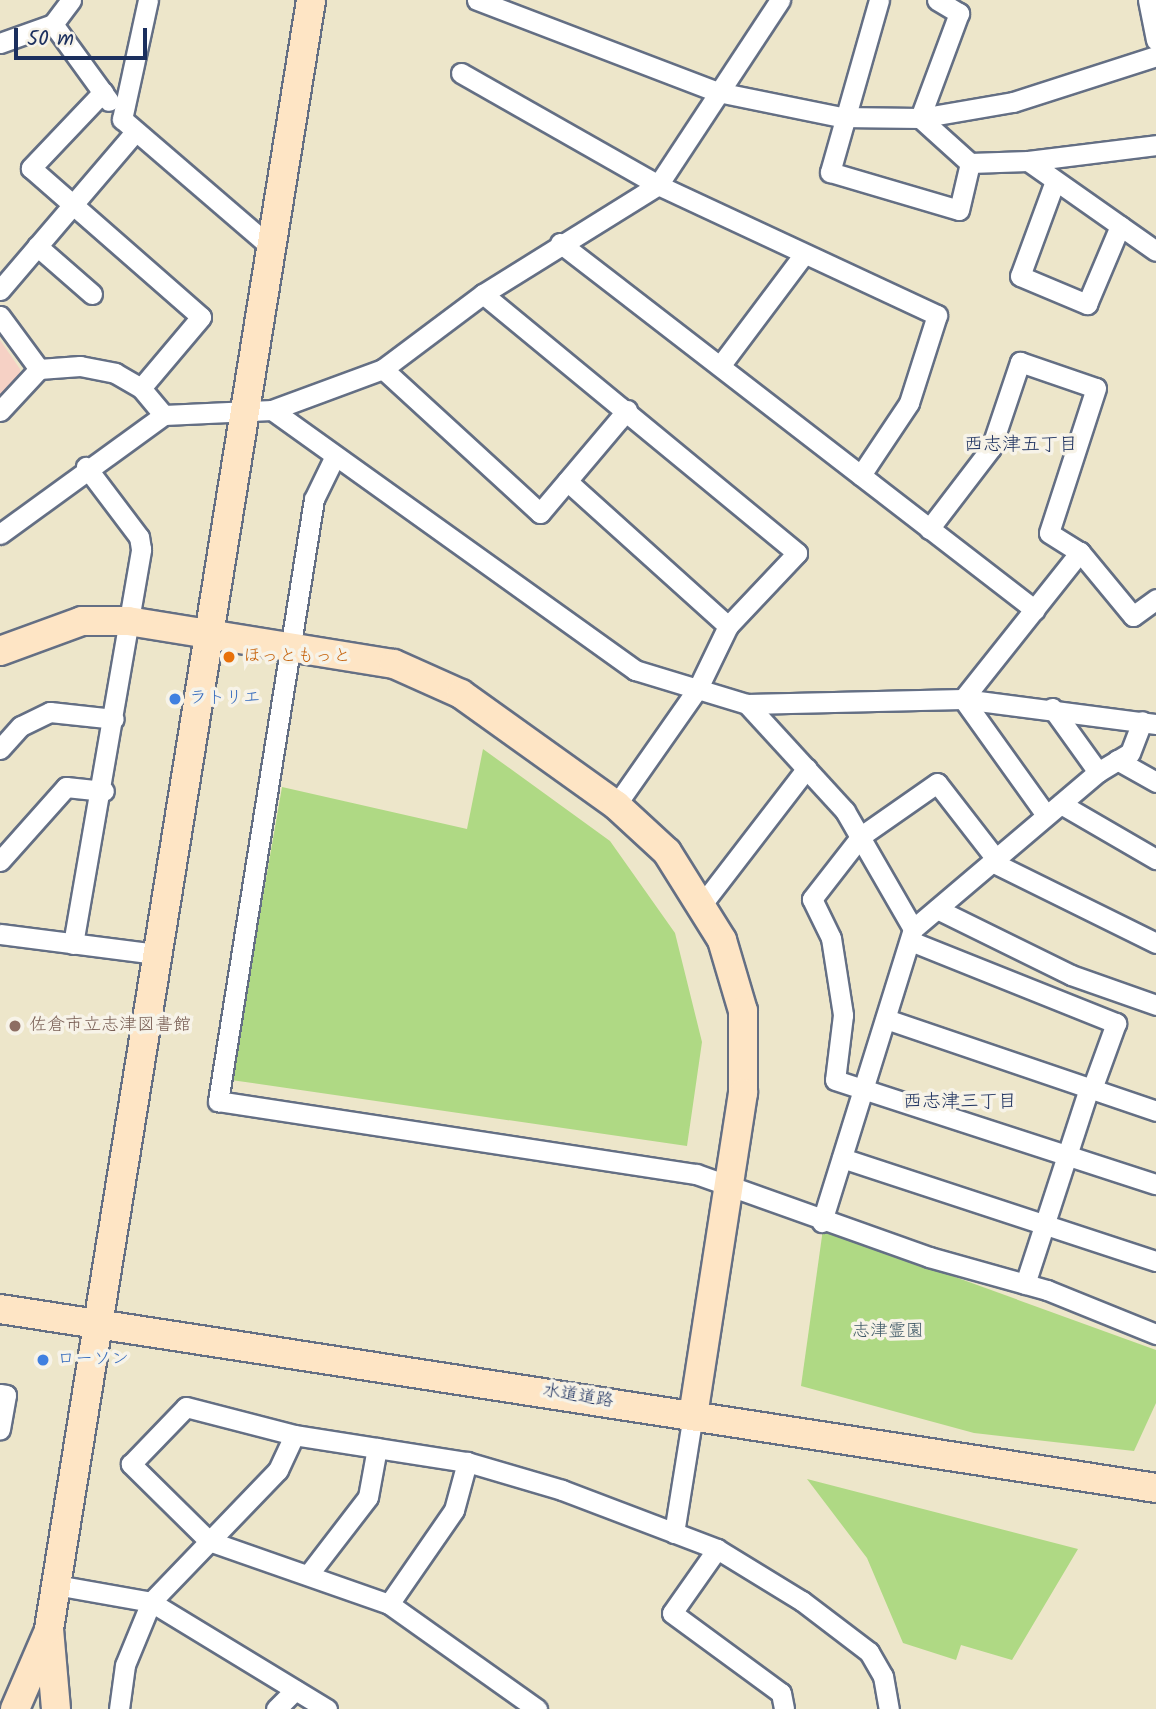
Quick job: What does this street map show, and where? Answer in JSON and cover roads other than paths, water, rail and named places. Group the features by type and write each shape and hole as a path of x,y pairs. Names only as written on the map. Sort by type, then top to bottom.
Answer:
{"street":[{"path":"0,43 53,24 71,0"},
{"path":"0,290 70,205 128,125 148,0"},
{"path":"55,1709 49,1629 242,415 311,0"},
{"path":"477,0 718,92 841,117 920,118 1013,102 1156,56"},
{"path":"0,534 86,467 163,415 242,415 272,410 383,369 483,294 560,243 658,185 780,0"},
{"path":"879,0 841,117 830,172 959,210 970,163"},
{"path":"920,118 959,13 936,0"},
{"path":"1148,0 1156,40"},
{"path":"53,24 128,125 271,247"},
{"path":"461,73 658,185 937,314 909,403 861,475"},
{"path":"103,92 31,168 70,205 201,317 141,388"},
{"path":"920,118 970,163 1028,161 1156,145"},
{"path":"1028,161 1156,251"},
{"path":"1055,181 1020,276 1087,304 1120,226"},
{"path":"560,243 1035,611"},
{"path":"37,246 92,294"},
{"path":"720,366 804,254"},
{"path":"483,294 627,410 797,553 728,626 698,688 616,805"},
{"path":"0,316 39,369"},
{"path":"929,529 991,448 1020,362 1096,388 1049,533 1080,552 1133,616 1156,599"},
{"path":"0,411 39,369 80,366 115,373 141,388 163,415"},
{"path":"383,369 540,513 627,410"},
{"path":"272,410 334,458 617,662 747,704 963,699 1052,708 1149,723 1130,753 1098,772 937,909 913,935 822,1222"},
{"path":"334,458 316,487 218,1101 729,1183 822,1222 1025,1284 1156,1334"},
{"path":"73,944 104,791 139,537 86,467"},
{"path":"567,481 728,626"},
{"path":"963,699 1080,552"},
{"path":"0,651 82,621 128,621 290,645 427,676 616,805 667,852 703,903 743,1011 743,1093 674,1533"},
{"path":"963,699 1054,810 1156,859"},
{"path":"747,704 807,768 861,836 913,935 1116,1023 1090,1089 1025,1284"},
{"path":"1052,708 1098,772"},
{"path":"0,750 21,726 50,712 114,719"},
{"path":"1117,760 1156,782"},
{"path":"703,903 807,768"},
{"path":"1156,943 994,861 937,783 861,836 812,899 831,938 843,1016 835,1080 1156,1184"},
{"path":"0,861 66,787 104,791"},
{"path":"937,909 1071,975 1156,1005"},
{"path":"0,934 157,954"},
{"path":"886,1019 1156,1111"},
{"path":"842,1158 1156,1261"},
{"name":"水道道路","path":"0,1309 1156,1488"},
{"path":"0,1394 6,1395 0,1429"},
{"path":"537,1709 389,1604 209,1541 131,1464 186,1407 294,1436 467,1462 717,1549 857,1641 883,1676 889,1709"},
{"path":"119,1709 125,1665 151,1602 278,1470 294,1436"},
{"path":"308,1576 368,1497 377,1448"},
{"path":"389,1604 454,1510 467,1462"},
{"path":"717,1549 672,1613 781,1693 784,1709"},
{"path":"56,1585 151,1602 327,1709"},
{"path":"15,1709 49,1629"},
{"path":"276,1709 295,1690"}],"place":[{"name":"ほっともっと","path":"229,657"},
{"name":"ラトリエ","path":"175,699"},
{"name":"佐倉市立志津図書館","path":"15,1026"},
{"name":"ローソン","path":"43,1360"}],"district":[{"name":"西志津五丁目","path":"1021,446"},
{"name":"西志津三丁目","path":"960,1103"}],"park label":[{"name":"志津霊園","path":"888,1332"}]}
